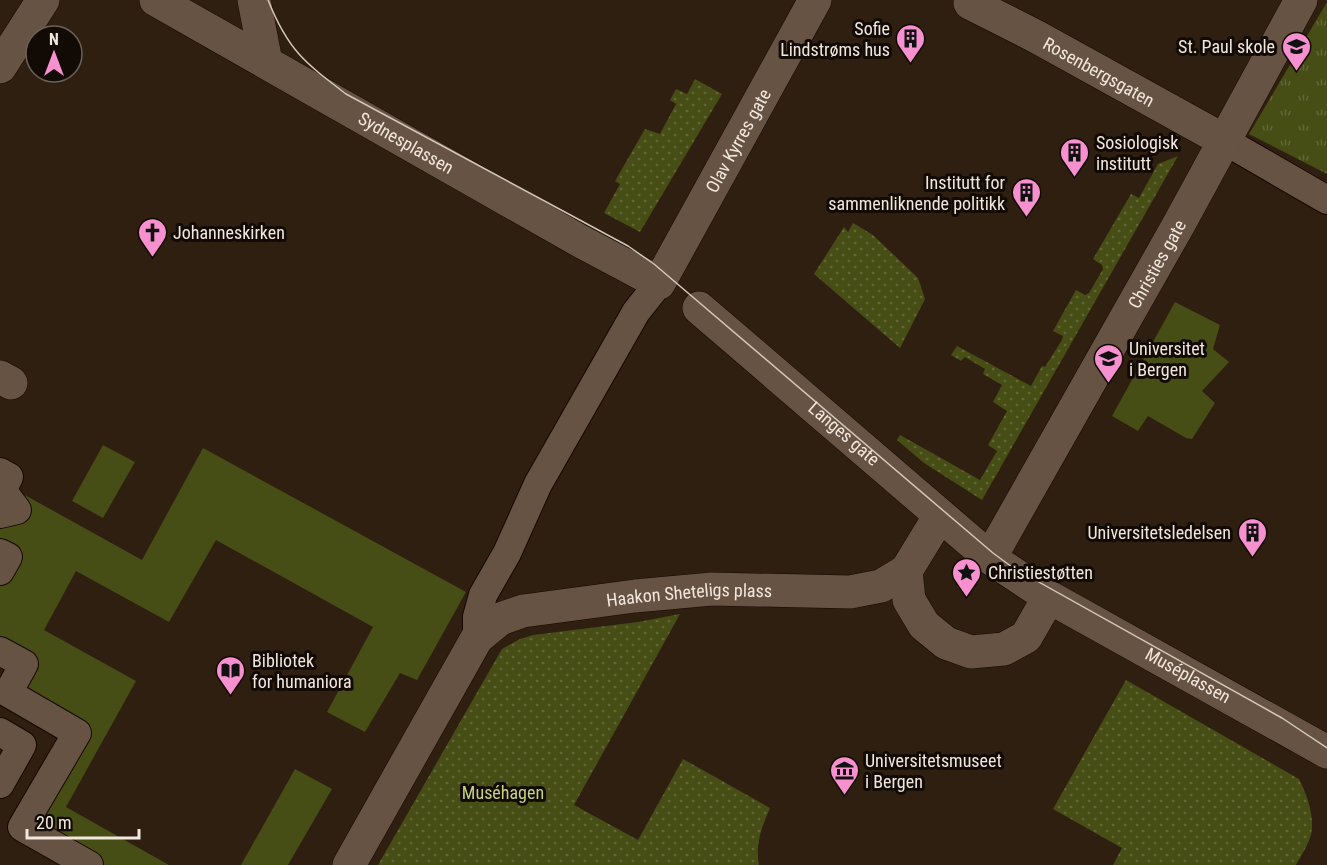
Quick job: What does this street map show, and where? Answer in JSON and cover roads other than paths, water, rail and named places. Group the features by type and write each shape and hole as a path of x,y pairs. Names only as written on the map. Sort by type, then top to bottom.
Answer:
{"street":[{"path":"0,67 43,0"},
{"name":"Sydnesplassen","path":"156,0 580,241 659,283"},
{"path":"254,0 266,62"},
{"name":"Olav Kyrres gate","path":"659,283 815,0"},
{"name":"Christies gate","path":"990,558 1225,141 1300,0"},
{"name":"Rosenbergsgaten","path":"970,3 1037,37 1225,141"},
{"path":"1225,141 1327,200"},
{"name":"Haakon Sheteligs plass","path":"477,638 477,617 483,595 507,554 538,484 636,312 659,283"},
{"name":"Langes gate","path":"699,308 939,517 990,558"},
{"path":"0,472 9,477 2,490 16,510 0,514"},
{"path":"939,517 906,571 909,600 924,625 946,643 971,652 1004,649 1026,637 1049,597"},
{"path":"0,553 8,557 0,571"},
{"name":"Muséplassen","path":"990,558 1049,597 1327,752"},
{"name":"Haakon Sheteligs plass","path":"349,865 477,638 500,619 523,611 712,588 850,592 881,586 906,571"},
{"path":"0,651 24,664 8,693 77,733 22,827 88,865"},
{"path":"0,732 22,745 0,784"}],"tram line":[{"path":"268,0 283,31 299,54 346,94 628,246 654,264 1012,567 1282,718 1327,748"}],"place":[{"name":"Sofie Lindstrøms hus","path":"911,64"},
{"name":"St. Paul skole","path":"1296,72"},
{"name":"Sosiologisk institutt","path":"1075,178"},
{"name":"Institutt for sammenliknende politikk","path":"1026,218"},
{"name":"Johanneskirken","path":"152,258"},
{"name":"Universitet i Bergen","path":"1108,384"},
{"name":"Universitetsledelsen","path":"1252,558"},
{"name":"Christiestøtten","path":"967,598"},
{"name":"Bibliotek for humaniora","path":"231,696"},
{"name":"Universitetsmuseet i Bergen","path":"844,796"}],"park label":[{"name":"Muséhagen","path":"503,792"}]}
